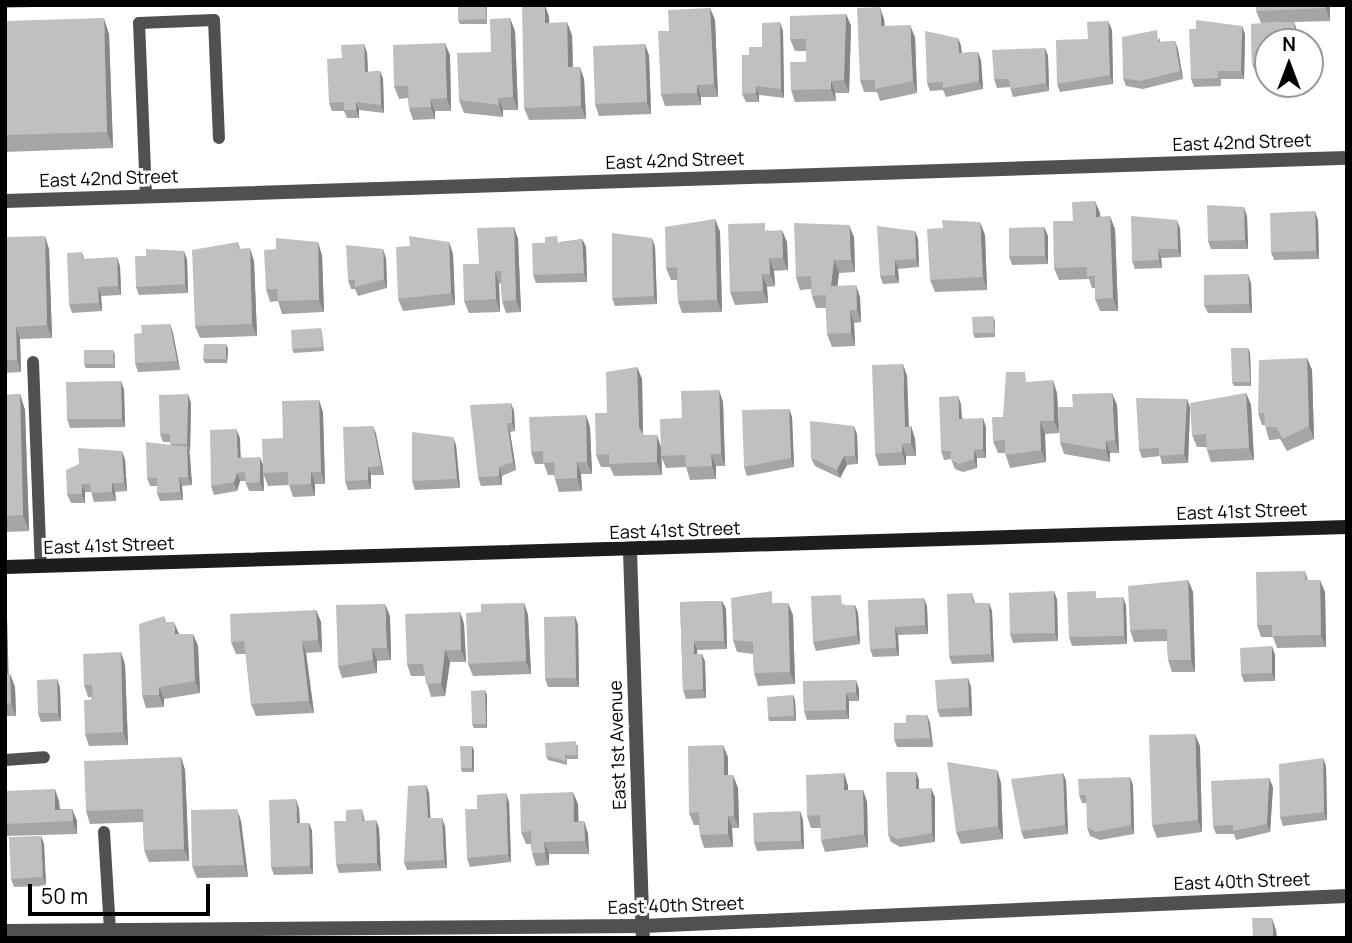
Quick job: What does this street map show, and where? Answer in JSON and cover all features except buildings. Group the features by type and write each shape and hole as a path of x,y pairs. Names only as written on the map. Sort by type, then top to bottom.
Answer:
{"street":[{"name":"East 42nd Street","path":"5,201 1347,158"},
{"name":"East 41st Street","path":"5,567 629,551 1347,527"},
{"name":"East 1st Avenue","path":"629,551 643,932"},
{"name":"East 40th Street","path":"5,932 643,932 1347,896"}],"lane":[{"path":"146,196 139,23 214,20 219,138"},
{"path":"33,362 41,566"},
{"path":"5,760 44,757"},
{"path":"104,832 110,931"}]}
